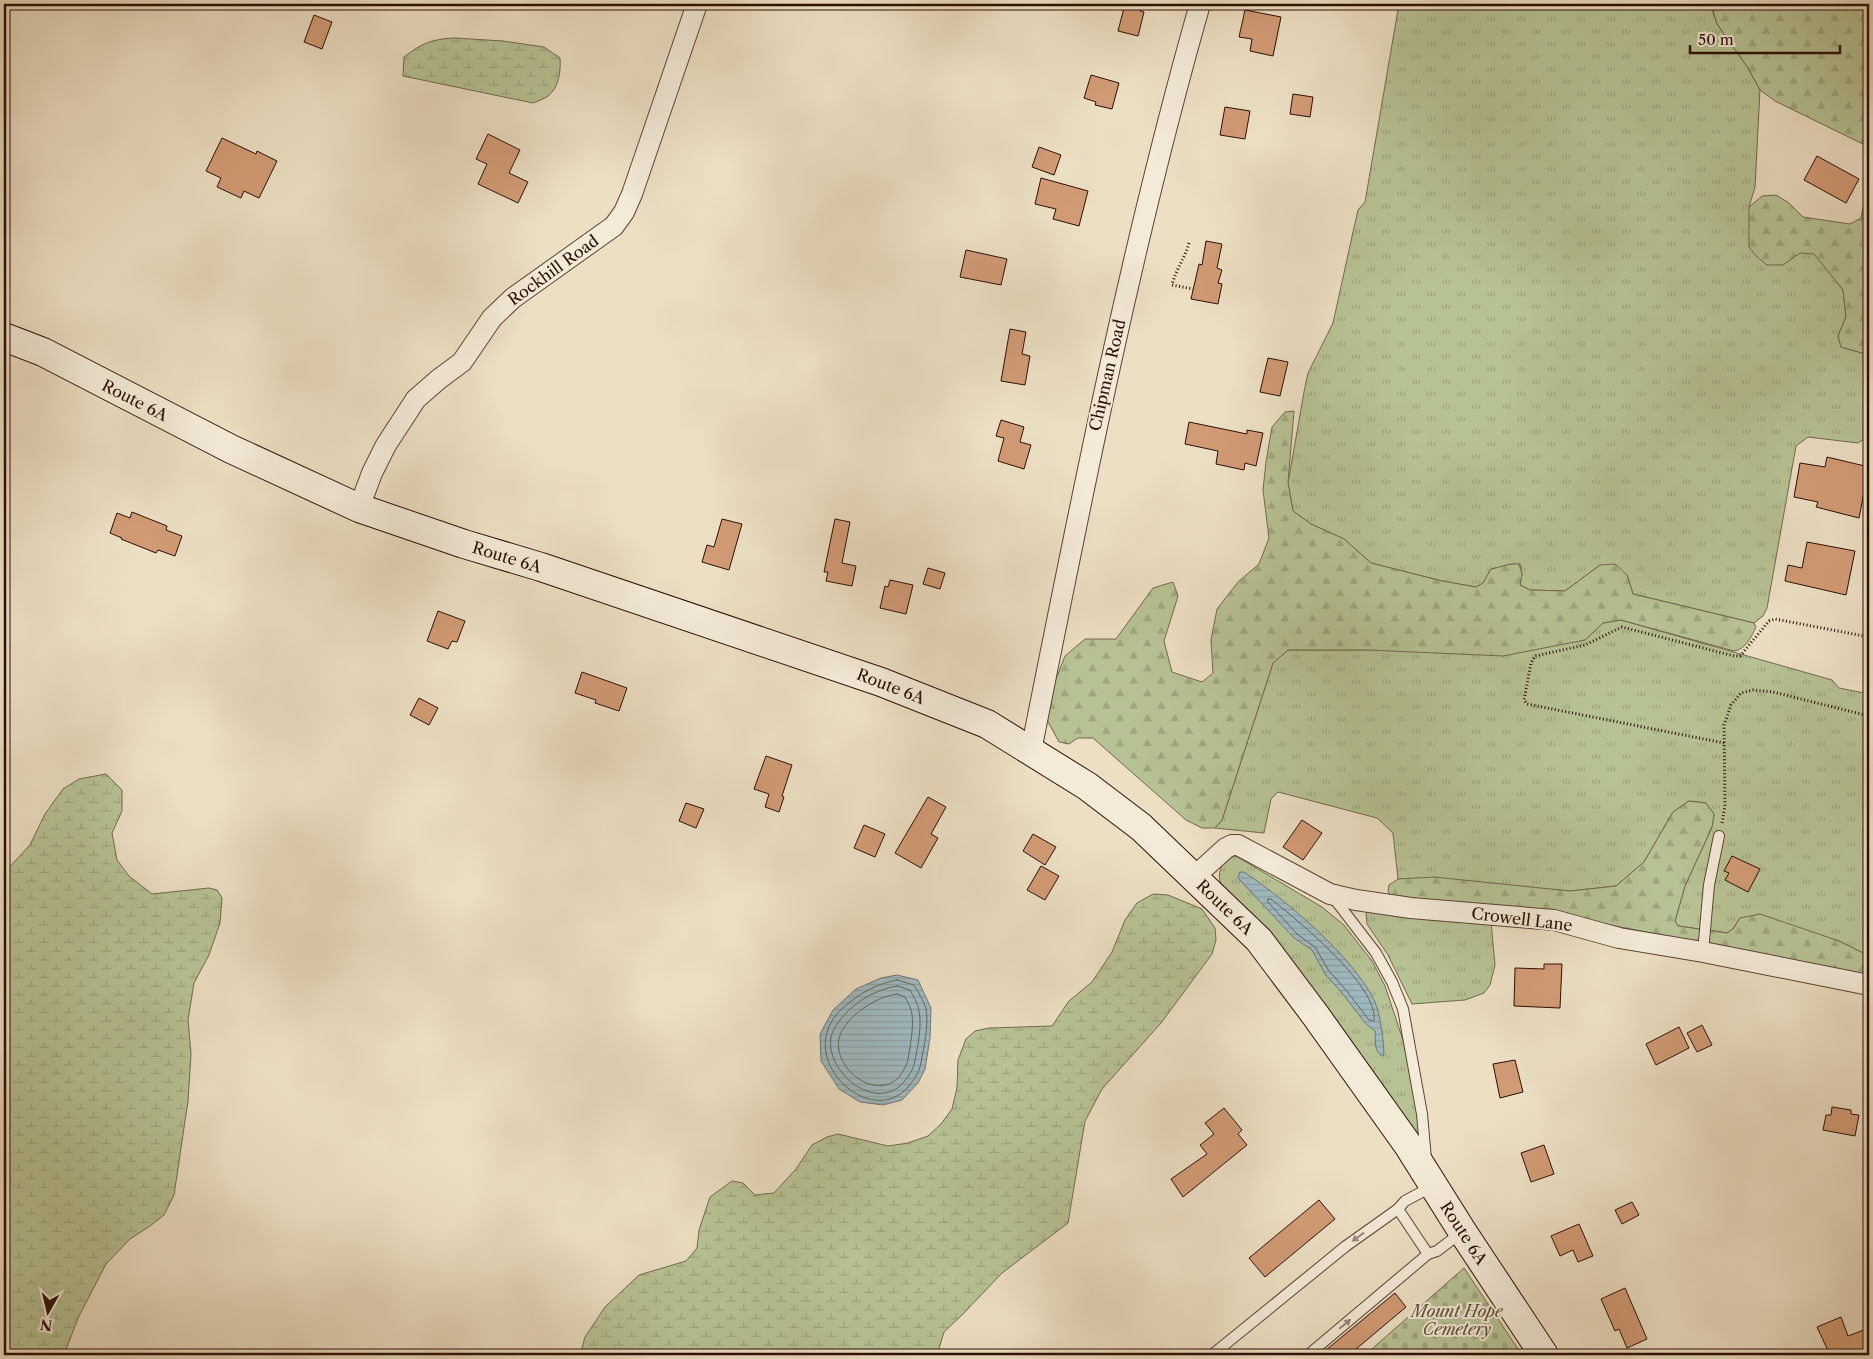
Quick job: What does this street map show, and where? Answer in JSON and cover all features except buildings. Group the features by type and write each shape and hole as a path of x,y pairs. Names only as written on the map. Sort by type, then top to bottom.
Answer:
{"main road":[{"name":"Route 6A","path":"4,337 43,352 231,449 358,508 464,544 541,567 881,682 987,724 1087,786 1141,827 1259,940 1408,1145 1544,1355"}],"street":[{"name":"Rockhill Road","path":"358,508 386,445 416,399 462,362 492,318 513,298 614,226 624,212 632,194 697,4"},
{"name":"Chipman Road","path":"1031,750 1094,434 1137,244 1162,141 1200,4"},
{"name":"Crowell Lane","path":"1194,877 1226,848 1238,845 1330,894 1356,900 1411,908 1554,920 1619,938 1703,952 1869,985"}],"lane":[{"path":"1703,952 1708,885 1719,836"},
{"path":"1212,1355 1346,1246 1398,1209 1404,1201 1430,1180 1422,1114 1403,1009 1392,982 1376,952 1330,894"},
{"path":"1398,1209 1428,1254"},
{"path":"1308,1355 1428,1254 1437,1251 1462,1231"}],"path":[{"path":"1189,243 1172,285 1193,289"},
{"path":"1724,743 1527,704 1524,700 1531,662 1535,656 1585,645 1622,627 1734,656 1740,656 1769,620 1775,619 1869,637"},
{"path":"1719,836 1726,806 1724,725 1731,705 1741,693 1753,690 1773,692 1869,716"}],"green space":[{"path":"1399,4 1710,4 1717,24 1748,68 1760,90 1755,187 1749,207 1783,264 1800,252 1814,253 1843,290 1846,317 1838,336 1841,347 1869,355 1869,436 1858,443 1808,437 1796,446 1767,608 1763,616 1754,623 1633,594 1627,575 1600,565 1565,591 1530,590 1520,585 1522,574 1520,564 1491,569 1483,583 1476,587 1442,581 1371,563 1344,539 1311,524 1293,511 1288,483 1304,392 1308,373 1333,323 1358,210 1365,202"},
{"path":"1711,4 1869,4 1869,147 1775,101 1760,90 1748,68 1717,24"},
{"path":"440,39 503,41 544,47 560,58 560,73 557,84 552,93 533,103 403,76 404,57 410,52 422,45"},
{"path":"1869,177 1869,355 1841,347 1838,336 1846,317 1843,290 1814,254 1800,253 1783,265 1767,265 1756,256 1749,247 1749,207 1762,196 1776,195 1789,203 1803,217 1850,224 1861,218"},
{"path":"1294,411 1288,483 1293,511 1311,524 1344,539 1371,563 1442,581 1476,587 1483,583 1491,569 1519,564 1522,574 1520,585 1530,590 1565,591 1600,565 1615,564 1627,575 1633,594 1754,623 1756,627 1745,645 1734,651 1621,620 1603,623 1585,640 1503,656 1369,650 1288,650 1273,663 1222,820 1215,828 1202,828 1186,820 1093,738 1078,738 1069,744 1059,742 1047,720 1048,699 1065,656 1085,639 1116,639 1153,588 1173,582 1178,596 1164,641 1172,672 1202,682 1213,673 1211,640 1217,609 1238,582 1259,564 1269,538 1263,490 1272,427 1285,412"},
{"path":"1621,620 1832,680 1839,688 1869,694 1869,956 1839,941 1740,918 1733,929 1727,933 1678,926 1675,921 1685,886 1712,827 1714,814 1706,803 1689,801 1673,812 1644,862 1616,886 1570,891 1398,879 1393,833 1377,818 1278,792 1271,799 1264,833 1215,828 1222,820 1273,663 1288,650 1369,650 1585,640 1603,623"},
{"path":"106,774 122,790 122,811 112,833 117,860 129,876 152,894 209,888 217,890 222,898 220,923 209,955 194,983 188,1020 191,1054 188,1101 174,1195 164,1215 130,1239 106,1264 78,1318 64,1355 4,1355 4,873 30,845 45,814 63,789 79,779"},
{"path":"1689,801 1706,803 1714,814 1712,827 1685,886 1675,921 1678,926 1727,933 1733,929 1740,918 1760,914 1839,941 1869,956 1869,977 1581,919 1390,895 1388,891 1389,885 1398,879 1434,877 1570,891 1616,886 1644,862 1673,812"},
{"path":"1236,856 1322,907 1344,925 1372,961 1385,986 1403,1040 1428,1149 1221,884 1219,875 1224,863"},
{"path":"1153,894 1168,895 1202,909 1215,928 1216,940 1212,954 1161,1023 1102,1089 1085,1121 1068,1223 1002,1273 944,1332 937,1355 580,1355 585,1337 605,1307 639,1275 686,1261 697,1248 699,1230 710,1197 732,1181 743,1183 755,1195 774,1193 796,1169 812,1145 827,1137 838,1134 888,1146 908,1143 928,1136 941,1124 952,1109 957,1088 958,1060 966,1039 975,1031 989,1028 1052,1026 1069,1001 1092,982 1112,952 1125,920 1137,903"},
{"path":"1369,909 1491,922 1495,965 1490,985 1484,993 1465,1000 1412,1004 1388,955 1367,924 1366,914"},
{"name":"Mount Hope Cemetery","path":"1464,1268 1522,1355 1365,1355"}],"water":[{"path":"1240,872 1244,872 1261,884 1298,914 1335,948 1352,967 1377,1007 1384,1055 1382,1056 1377,1051 1375,1031 1366,1024 1325,974 1312,950 1294,938 1238,878"},
{"path":"897,975 918,980 931,1008 930,1038 925,1069 918,1083 902,1100 883,1105 860,1102 839,1089 821,1061 820,1034 833,1010 856,989 881,978"}]}
